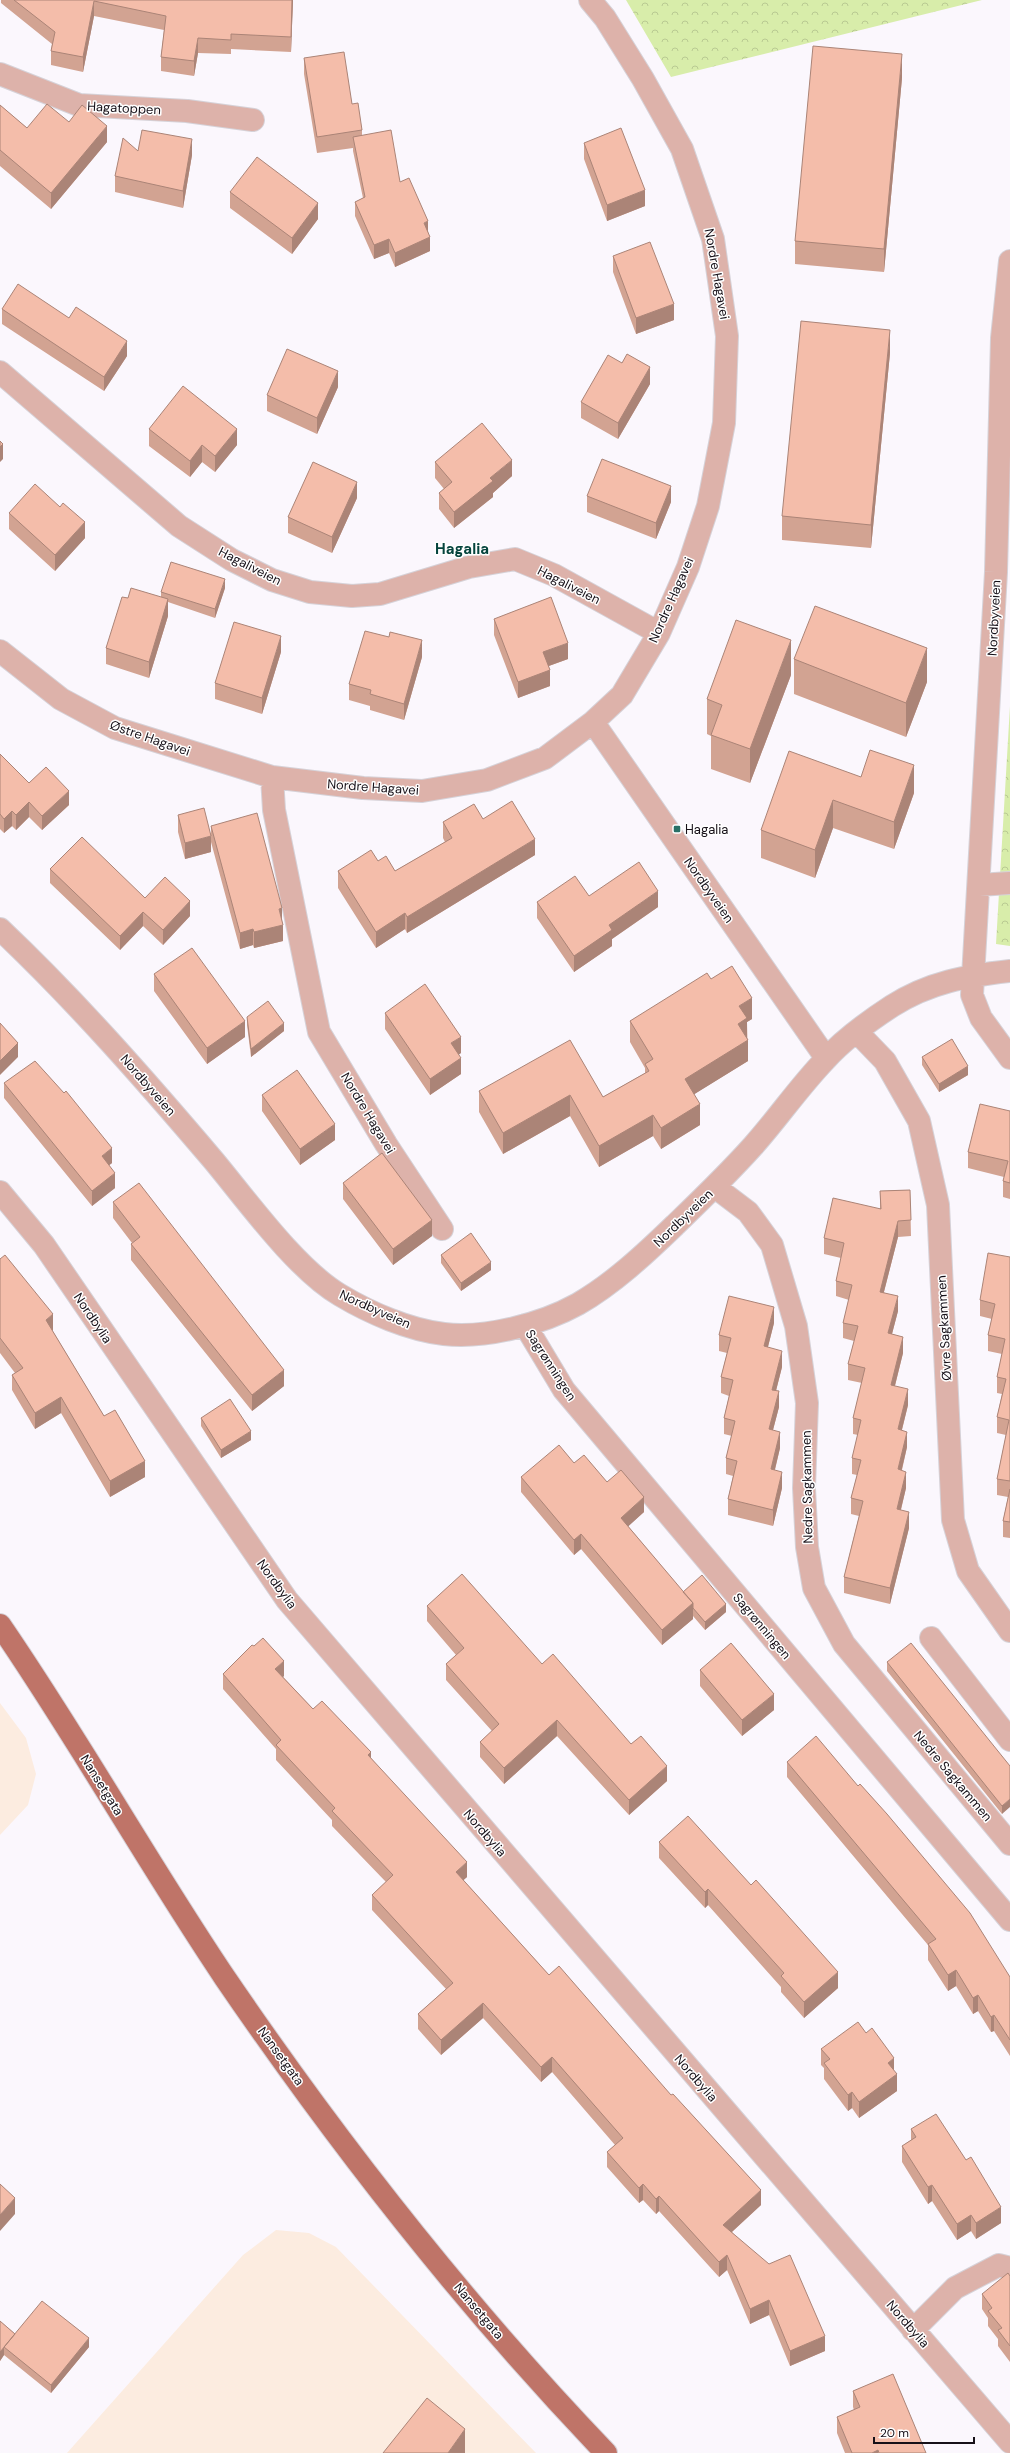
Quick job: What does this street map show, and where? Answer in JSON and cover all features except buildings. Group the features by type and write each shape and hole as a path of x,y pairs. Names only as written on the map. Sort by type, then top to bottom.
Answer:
{"main road":[{"name":"Nansetgata","path":"0,1625 175,1902 282,2058 386,2198 500,2336 606,2453"}],"street":[{"name":"Nordre Hagavei","path":"442,1229 386,1144 319,1032 274,810 272,777 363,788 422,791 487,780 546,758 593,722 622,695 659,633 688,567 708,506 724,423 727,336 713,239 682,149 643,79 605,18 590,0"},
{"name":"Hagatoppen","path":"0,74 79,105 187,112 253,120"},
{"name":"Nordbyveien","path":"975,975 996,572 1002,338 1010,261"},
{"name":"Hagaliveien","path":"0,372 179,526 232,560 272,580 310,592 352,596 380,594 469,567 516,559 554,574 659,633"},
{"name":"Østre Hagavei","path":"3,656 62,699 115,728 272,777"},
{"name":"Nordbyveien","path":"593,722 826,1058"},
{"path":"979,885 1010,883"},
{"name":"Nordbyveien","path":"0,929 34,961 121,1054 298,1260 338,1294 410,1326 446,1334 489,1332 525,1325 578,1304 613,1280 651,1247 715,1187 755,1144 826,1058 857,1032 893,1006 944,981 975,975 1010,971"},
{"path":"975,975 972,995 981,1018 1010,1058"},
{"name":"Øvre Sagkammen","path":"857,1032 884,1061 919,1121 938,1205 953,1520 968,1571 1010,1631"},
{"name":"Nedre Sagkammen","path":"715,1187 748,1212 772,1245 796,1326 807,1403 804,1488 807,1547 814,1588 844,1644 1010,1844"},
{"name":"Nordbylia","path":"0,1192 44,1245 287,1600 1010,2442"},
{"name":"Sagrønningen","path":"525,1325 564,1390 1008,1915"},
{"path":"931,1638 1010,1740"},
{"path":"913,2330 955,2288 999,2265 1010,2268"}],"shaded area":[{"path":"0,1703 26,1738 36,1774 28,1805 0,1835"},
{"path":"276,2230 309,2233 336,2247 536,2453 67,2453 243,2255"}],"green space":[{"path":"626,0 982,0 671,77"},
{"path":"1010,706 1010,946 996,944"}],"place":[{"name":"Hagalia","path":"677,829"}],"district":[{"name":"Hagalia","path":"462,549"}]}
